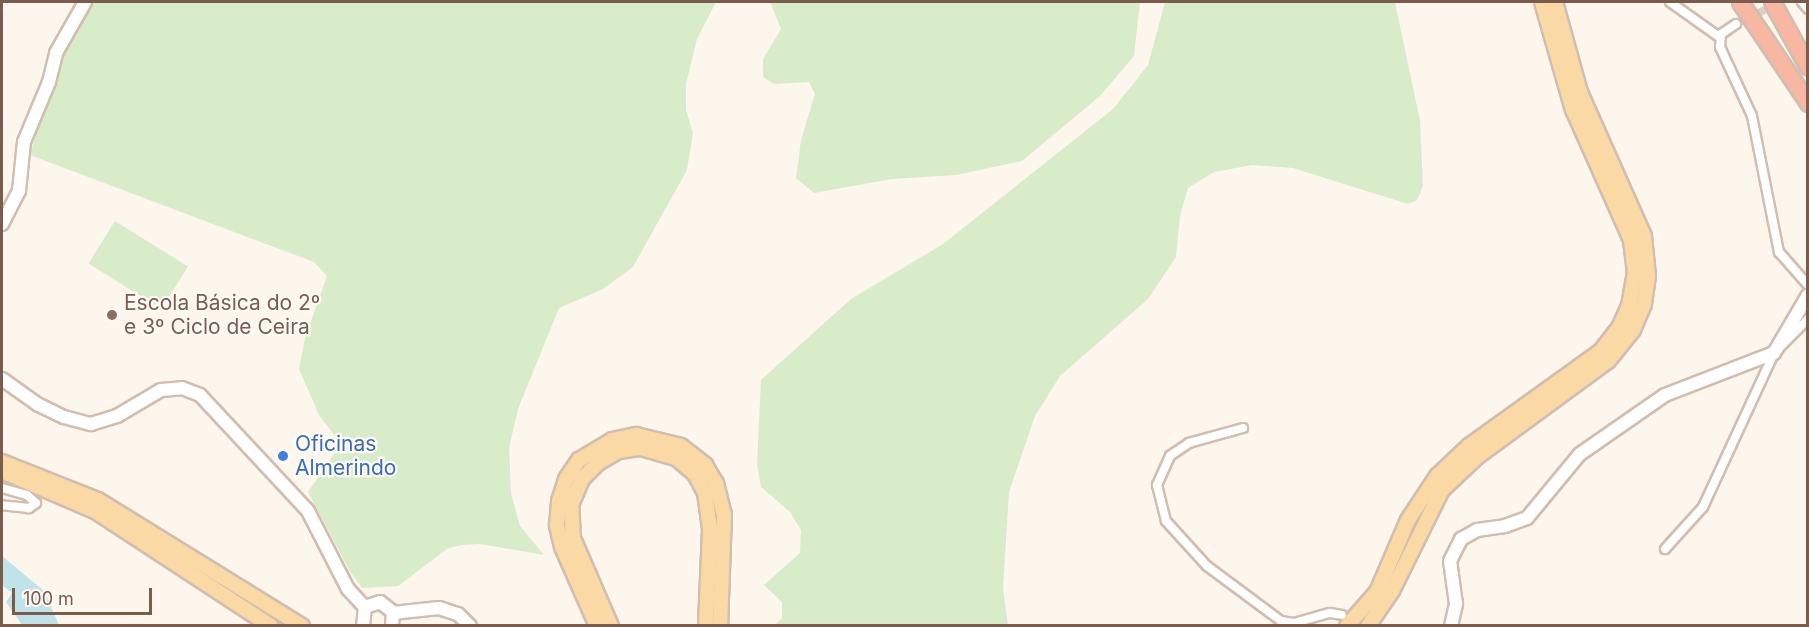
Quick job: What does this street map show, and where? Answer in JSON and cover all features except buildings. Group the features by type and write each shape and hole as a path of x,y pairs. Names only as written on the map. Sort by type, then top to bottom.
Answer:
{"highway":[{"path":"1740,2 1808,102"},
{"path":"1772,2 1808,67"}],"main road":[{"path":"1345,620 1377,592 1408,520 1437,476 1469,446 1600,352 1619,328 1632,295 1635,262 1631,240 1573,110 1542,2"},
{"path":"1368,626 1386,603 1442,490 1478,456 1608,361 1626,340 1644,304 1648,276 1644,236 1580,92 1555,2"},
{"path":"597,626 562,547 557,525 559,501 566,479 579,460 612,440 636,435 681,446 705,465 716,483 724,514 720,626"},
{"path":"611,626 573,538 571,505 582,479 598,463 619,452 641,448 676,458 695,474 705,493 710,529 706,626"},
{"path":"2,462 98,500 302,626"},
{"path":"2,471 95,511 271,626"}],"street":[{"path":"2,224 19,190 24,142 49,81 56,52 85,2"},
{"path":"1670,2 1719,37 1723,56 1752,116 1779,252 1808,285"},
{"path":"1802,2 1808,9"},
{"path":"1719,37 1736,24"},
{"path":"1665,549 1703,507 1774,352 1808,295"},
{"path":"1451,626 1455,604 1452,551 1468,534 1505,526 1533,513 1580,454 1657,400 1774,352 1808,319"},
{"path":"2,379 37,404 71,420 92,424 117,416 161,390 182,388 200,395 308,511 348,589 365,608 363,626"},
{"path":"1243,428 1189,443 1170,456 1157,484 1166,521 1207,566 1281,621 1294,624 1330,613 1345,620"},
{"path":"2,488 27,495 36,503 29,507 2,505"},
{"path":"365,608 380,602 393,619 439,608 458,614 470,626"}],"green space":[{"path":"92,2 716,2 697,39 686,84 686,110 693,133 687,170 633,267 603,289 559,308 518,409 509,448 511,493 520,526 544,555 480,544 461,545 447,549 398,586 362,588 349,570 308,492 341,444 319,415 299,369 305,338 327,276 314,262 30,155 60,55"},
{"path":"770,2 1140,2 1134,56 1100,96 1022,161 956,175 892,179 814,193 796,178 801,140 815,94 809,82 774,84 763,77 763,59 781,29"},
{"path":"1165,2 1395,2 1420,121 1423,186 1417,200 1408,204 1293,168 1252,165 1214,172 1188,188 1180,216 1176,257 1148,299 1060,376 1035,416 1009,492 1003,588 1008,625 775,625 782,618 782,602 764,585 800,553 801,530 790,512 761,487 757,464 761,380 851,299 943,244 1113,109 1148,65"},
{"path":"115,221 188,267 161,309 89,263"}],"water":[{"path":"2,556 44,591 59,625 22,625 6,602 12,593 2,585"}],"tunnel":[{"path":"1736,24 1781,2"}],"place":[{"name":"Escola Básica do 2º e 3º Ciclo de Ceira","path":"112,315"},
{"name":"Oficinas Almerindo","path":"283,456"}]}
